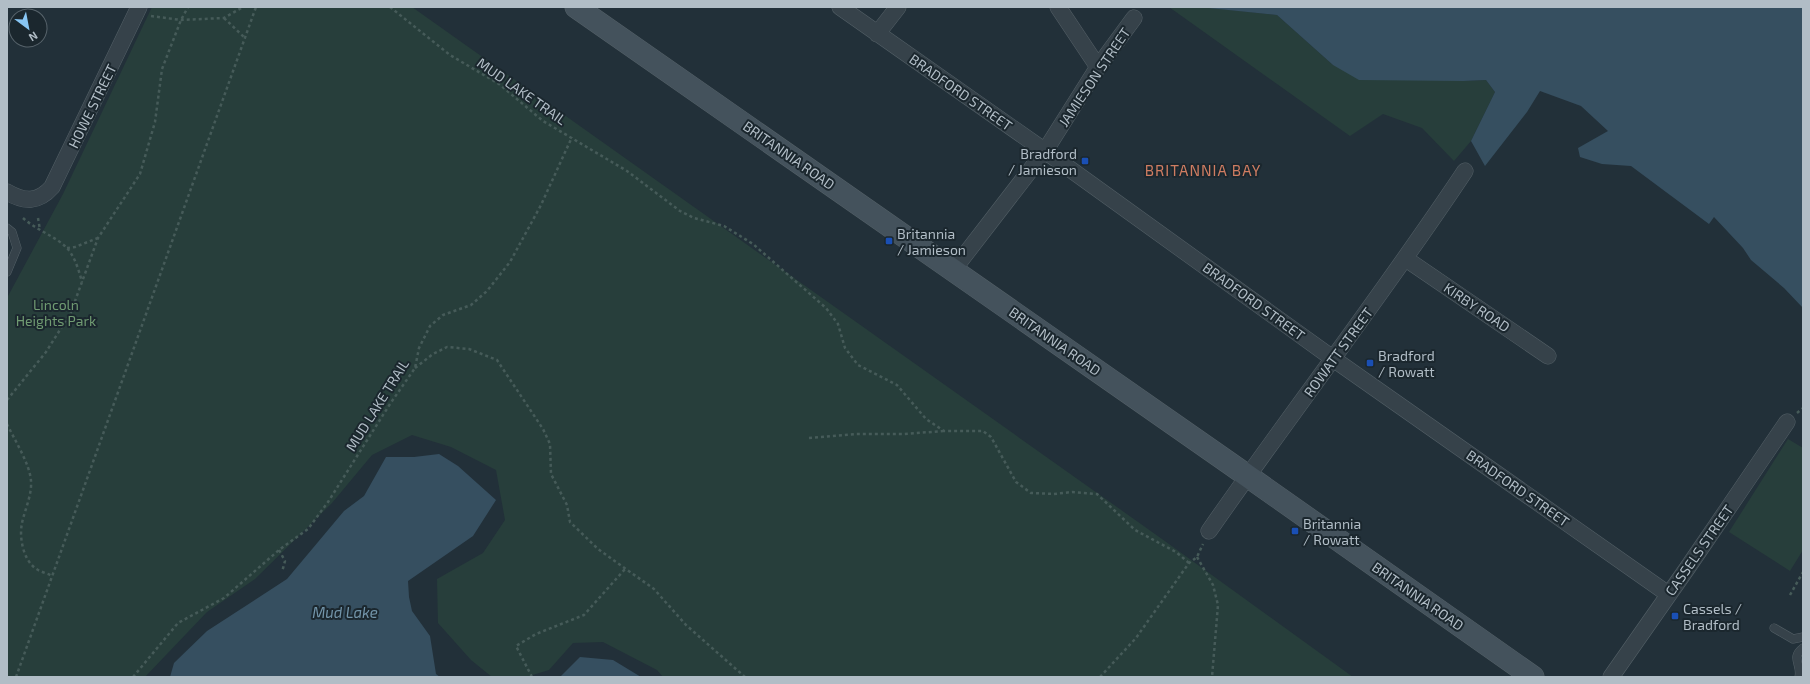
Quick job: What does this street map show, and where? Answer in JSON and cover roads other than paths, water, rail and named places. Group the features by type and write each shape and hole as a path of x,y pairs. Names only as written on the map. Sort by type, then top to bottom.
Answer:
{"street":[{"name":"BRITANNIA ROAD","path":"576,7 954,270 1533,677"},
{"name":"BRADFORD STREET","path":"840,7 1045,151 1333,359 1668,594"},
{"path":"877,34 898,7"},
{"path":"1058,7 1098,67"},
{"name":"HOWE STREET","path":"7,192 24,200 36,198 48,191 56,181 138,10"},
{"name":"JAMIESON STREET","path":"954,270 1045,151 1098,67 1134,18"},
{"name":"ROWATT STREET","path":"1209,530 1406,259 1465,171"},
{"name":"KIRBY ROAD","path":"1406,259 1548,356"},
{"name":"CASSELS STREET","path":"1611,677 1787,422"}],"lane":[{"path":"7,228 12,232 17,248 7,272"},
{"path":"1774,628 1793,639 1803,637"},
{"path":"1799,677 1801,672 1796,656 1803,648"}],"water":[{"path":"1199,7 1803,7 1803,308 1784,288 1751,260 1743,248 1714,217 1709,224 1631,166 1602,164 1580,157 1578,148 1608,131 1581,106 1540,91 1527,112 1485,166 1471,141 1495,92 1486,80 1359,80 1333,65 1277,15"},
{"name":"Mud Lake","path":"439,454 458,466 496,500 473,536 408,581 412,611 430,636 436,674 440,677 170,677 174,663 207,631 287,579 344,511 364,496 386,457 414,457"},
{"path":"580,657 613,660 641,677 560,677"}],"place":[{"name":"Bradford / Jamieson","path":"1085,161"},
{"name":"Britannia / Jamieson","path":"889,241"},
{"name":"Bradford / Rowatt","path":"1370,363"},
{"name":"Britannia / Rowatt","path":"1295,531"},
{"name":"Cassels / Bradford","path":"1675,616"}],"district":[{"name":"BRITANNIA BAY","path":"1203,170"}],"park label":[{"name":"Lincoln Heights Park","path":"56,312"}]}
